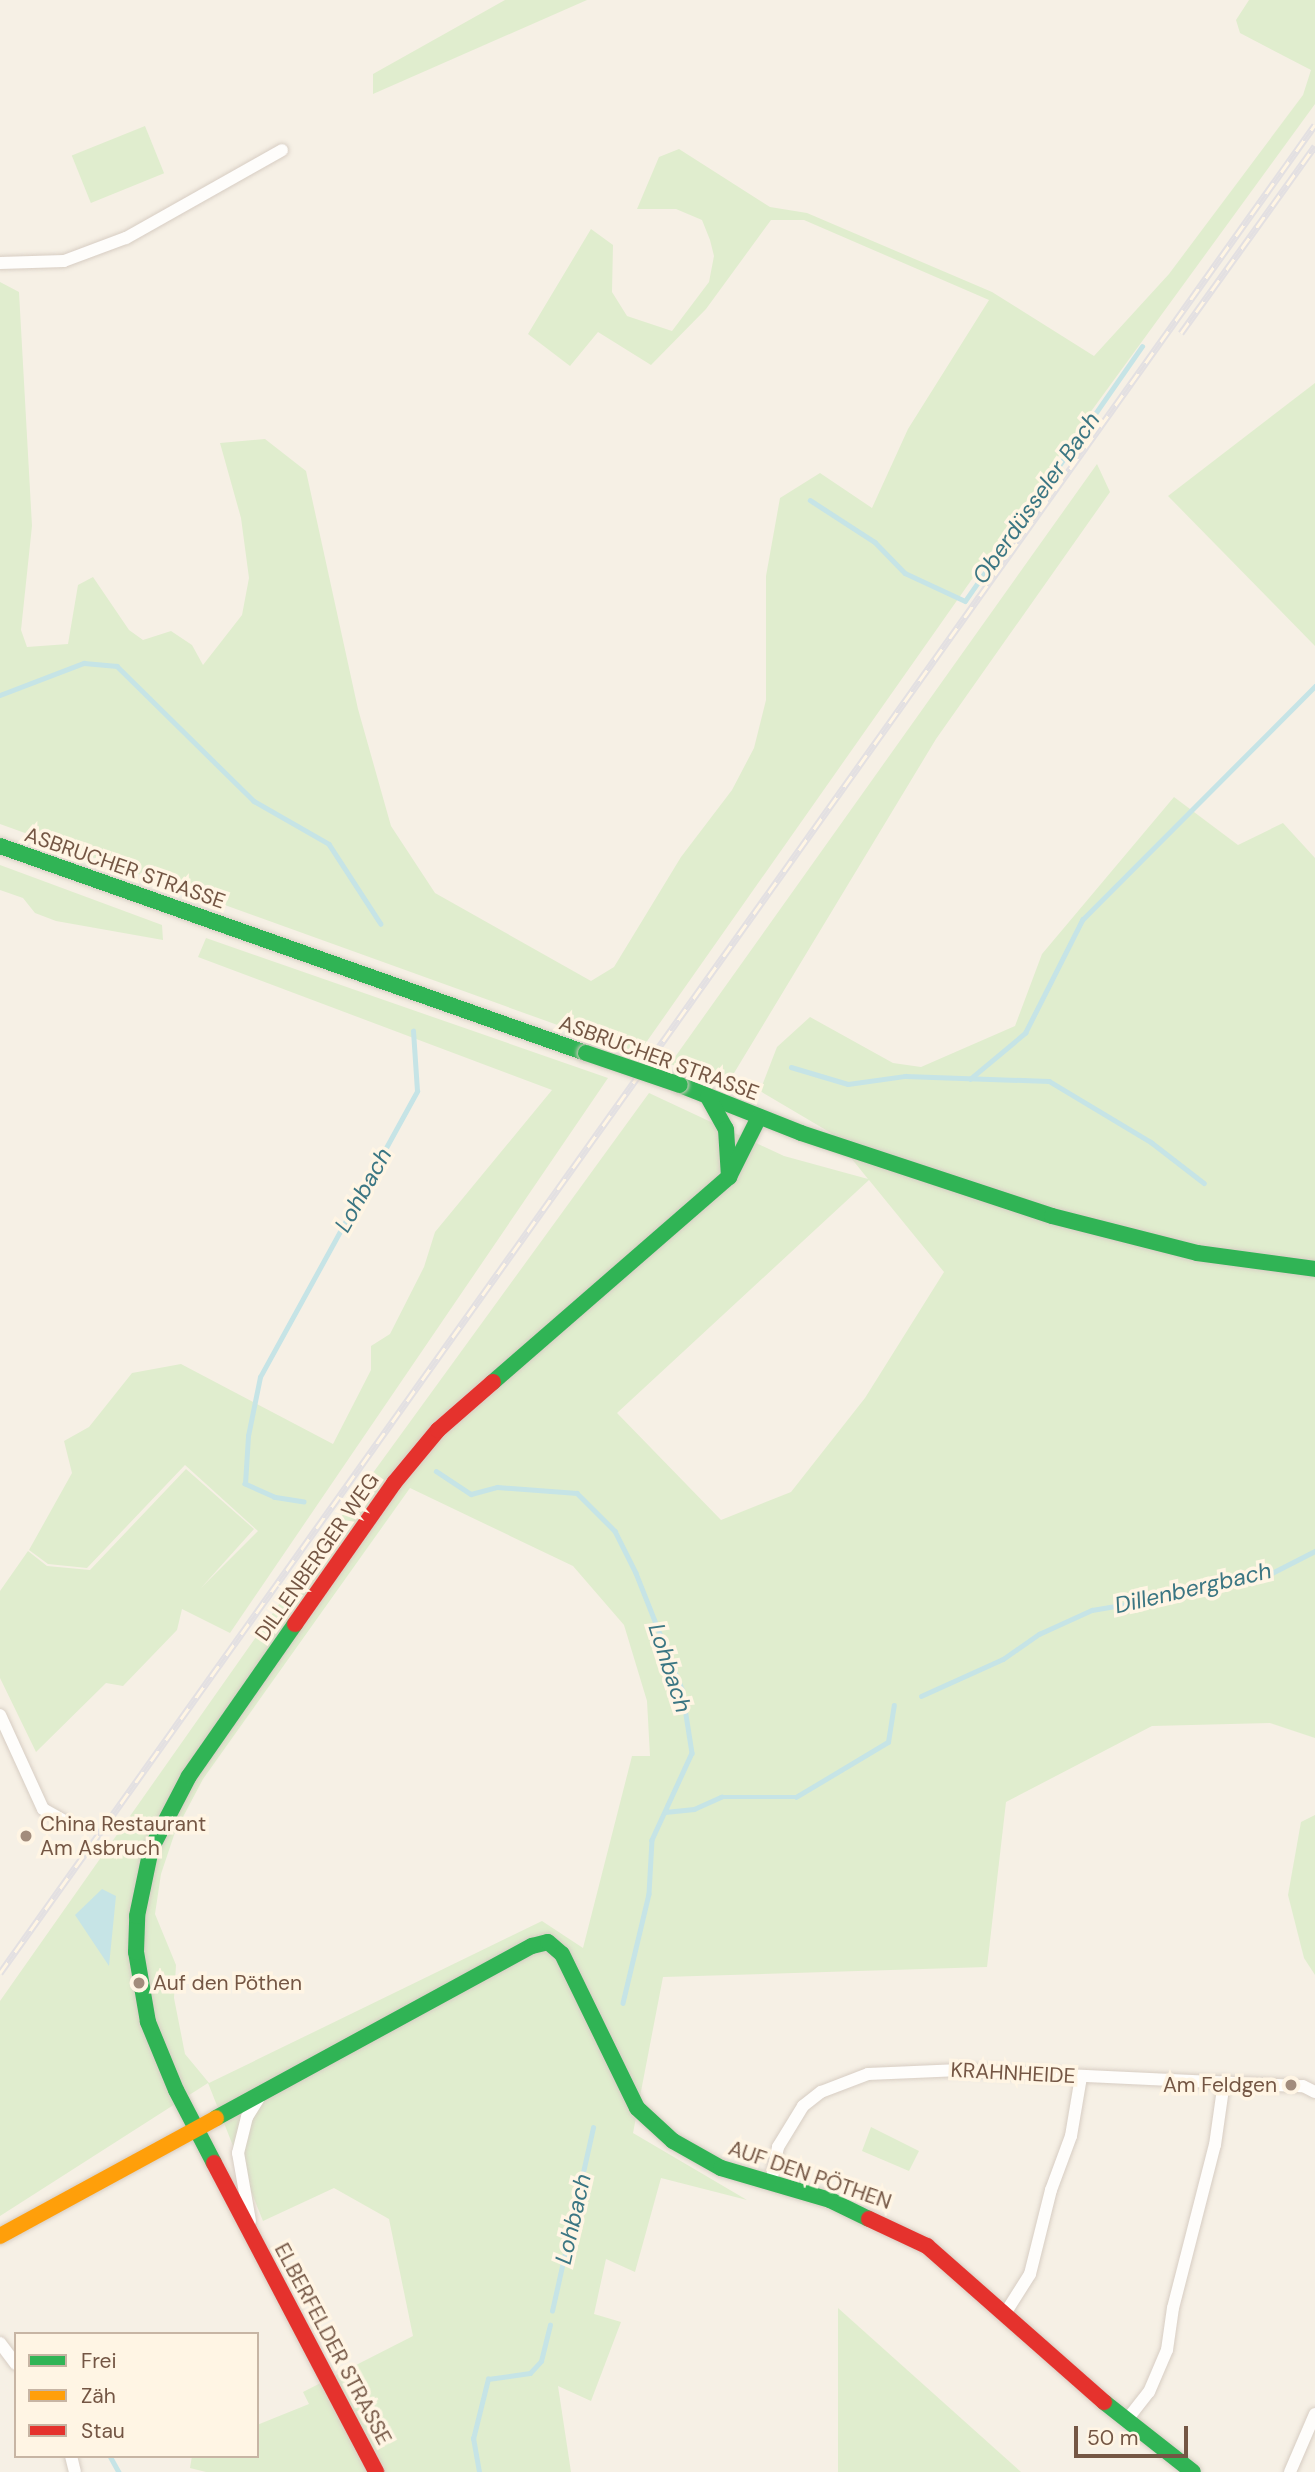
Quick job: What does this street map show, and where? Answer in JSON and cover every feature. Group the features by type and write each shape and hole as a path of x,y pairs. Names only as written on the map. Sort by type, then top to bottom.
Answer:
{"main road":[{"name":"ASBRUCHER STRASSE","path":"0,846 680,1085 759,1117 1052,1216 1197,1253 1315,1269"},
{"path":"708,1097 726,1129 729,1177"},
{"name":"DILLENBERGER WEG","path":"196,2128 161,2058 139,1983 137,1916 151,1849 189,1776 394,1483 438,1430 729,1177 759,1117"},
{"name":"AUF DEN PÖTHEN","path":"0,2236 532,1946 548,1942 562,1954 637,2108 673,2141 720,2168 830,2200 888,2224 927,2246 1006,2312 1126,2421 1193,2472"},
{"name":"ELBERFELDER STRASSE","path":"196,2128 376,2472"}],"street":[{"path":"0,263 64,261 126,238 282,149"},
{"path":"0,1715 43,1809 63,1820"},
{"name":"KRAHNHEIDE","path":"771,2183 778,2147 803,2106 842,2081 868,2074 944,2069 1303,2086 1315,2092"},
{"path":"1006,2312 1030,2274 1051,2190 1071,2136 1081,2077"},
{"path":"1126,2421 1149,2392 1167,2350 1173,2308 1216,2145 1224,2082"},
{"name":"ELBERFELDER STRASSE","path":"253,2235 238,2153 247,2117 263,2092"},
{"path":"0,2343 14,2361"},
{"path":"1290,2472 1315,2414"}],"green space":[{"path":"505,0 587,0 373,94 373,74"},
{"path":"1249,0 1315,0 1315,104 1060,454 638,1054 0,824 0,282 19,292 32,526 21,630 27,647 68,644 78,585 93,577 129,630 143,640 171,631 192,645 203,665 242,615 249,578 241,518 220,443 265,439 306,471 358,709 391,826 435,893 591,981 614,967 681,857 732,790 754,748 766,700 766,576 780,498 820,473 872,508 908,429 989,300 804,220 771,220 706,309 651,365 598,332 570,366 528,334 591,229 613,245 612,292 627,316 672,331 709,282 714,256 710,240 702,220 676,209 637,209 659,157 679,149 770,207 807,213 992,292 1094,356 1169,274 1303,95 1311,70 1240,33 1236,20"},
{"path":"145,126 164,173 91,203 72,156"},
{"path":"1315,383 1315,646 1168,496"},
{"path":"1097,464 1110,492 936,739 728,1083 670,1064"},
{"path":"1174,797 1238,845 1283,823 1315,858 1315,1738 1270,1723 1152,1726 1006,1802 987,1967 663,1977 633,2133 747,2200 661,2178 635,2272 606,2259 594,2314 621,2322 591,2401 558,2386 571,2472 206,2472 190,2468 192,2458 259,2458 259,2424 309,2404 303,2392 413,2336 389,2219 334,2188 263,2221 208,2083 0,2216 0,2001 322,1543 649,1093 784,1156 868,1179 831,1133 760,1091 777,1047 810,1017 893,1063 921,1067 1015,1026 1042,954","holes":["869,1180 944,1272 865,1398 791,1492 721,1520 617,1413","410,1488 573,1566 624,1625 647,1701 650,1756 632,1756 583,1948 542,1921 209,2083 185,2054 174,1998 176,1965 155,1914 161,1874 175,1832 203,1779"]},
{"path":"0,865 162,925 163,940 56,921 35,913 23,898 0,890"},
{"path":"206,938 608,1078 230,1633 182,1609 177,1630 123,1686 106,1683 36,1752 0,1678 0,1591 28,1551 47,1566 90,1570 186,1469 254,1529 201,1588 258,1531 185,1465 87,1568 48,1564 29,1550 72,1473 64,1441 89,1427 132,1373 181,1364 333,1444 371,1370 371,1346 390,1334 424,1267 435,1232 552,1090 198,957"},
{"path":"1315,1815 1315,1975 1304,1958 1288,1895 1301,1822"},
{"path":"871,2127 919,2151 909,2171 862,2151"},
{"path":"838,2308 1021,2472 838,2472"}],"water":[{"path":"102,1889 116,1896 109,1966 75,1915"}],"waterway":[{"name":"Oberdüsseler Bach","path":"810,500 875,542 905,573 965,601 1142,346"},
{"name":"Lohbach","path":"0,695 84,663 117,666 254,801 329,844 381,924"},
{"path":"970,1079 1025,1033 1082,920 1315,686"},
{"name":"Lohbach","path":"304,1502 274,1497 245,1484 248,1436 260,1377 417,1091 413,1031"},
{"path":"791,1067 848,1084 905,1076 1049,1081 1151,1142 1204,1183"},
{"name":"Lohbach","path":"436,1471 471,1494 497,1487 577,1493 615,1531 636,1573 682,1689 692,1753 652,1840 649,1894 623,2003"},
{"name":"Dillenbergbach","path":"921,1696 1003,1659 1039,1634 1092,1610 1145,1601 1170,1589 1219,1587 1270,1574 1315,1551"},
{"name":"Dillenbergbach","path":"665,1812 694,1809 721,1797 796,1797 888,1742 894,1705"},
{"name":"Lohbach","path":"552,2311 593,2128"},
{"name":"Lohbach","path":"479,2472 473,2439 488,2379 530,2373 541,2361 550,2325"},
{"path":"111,2458 119,2472"}],"railway":[{"path":"0,1973 1315,125"},
{"path":"1181,333 1315,146"}],"traffic: fast":[{"path":"0,846 586,1053"},
{"path":"586,1053 680,1085"},
{"path":"680,1085 801,1133 1052,1216 1197,1253 1315,1269"},
{"path":"708,1097 726,1129 729,1177"},
{"path":"493,1382 729,1177 759,1117"},
{"path":"214,2163 176,2090 148,2022 136,1952 137,1916 151,1849 189,1776 295,1624"},
{"path":"216,2118 532,1946 548,1942 562,1954 637,2108 673,2141 721,2168 830,2200 869,2219"},
{"path":"1104,2402 1193,2472"}],"traffic: slow":[{"path":"0,2236 216,2118"}],"traffic: jam":[{"path":"295,1624 394,1483 438,1430 493,1382"},
{"path":"214,2163 376,2472"},
{"path":"869,2219 927,2246 1104,2402"}],"place":[{"name":"China Restaurant Am Asbruch","path":"26,1836"},
{"name":"Auf den Pöthen","path":"139,1983"},
{"name":"Am Feldgen","path":"1291,2085"}]}
